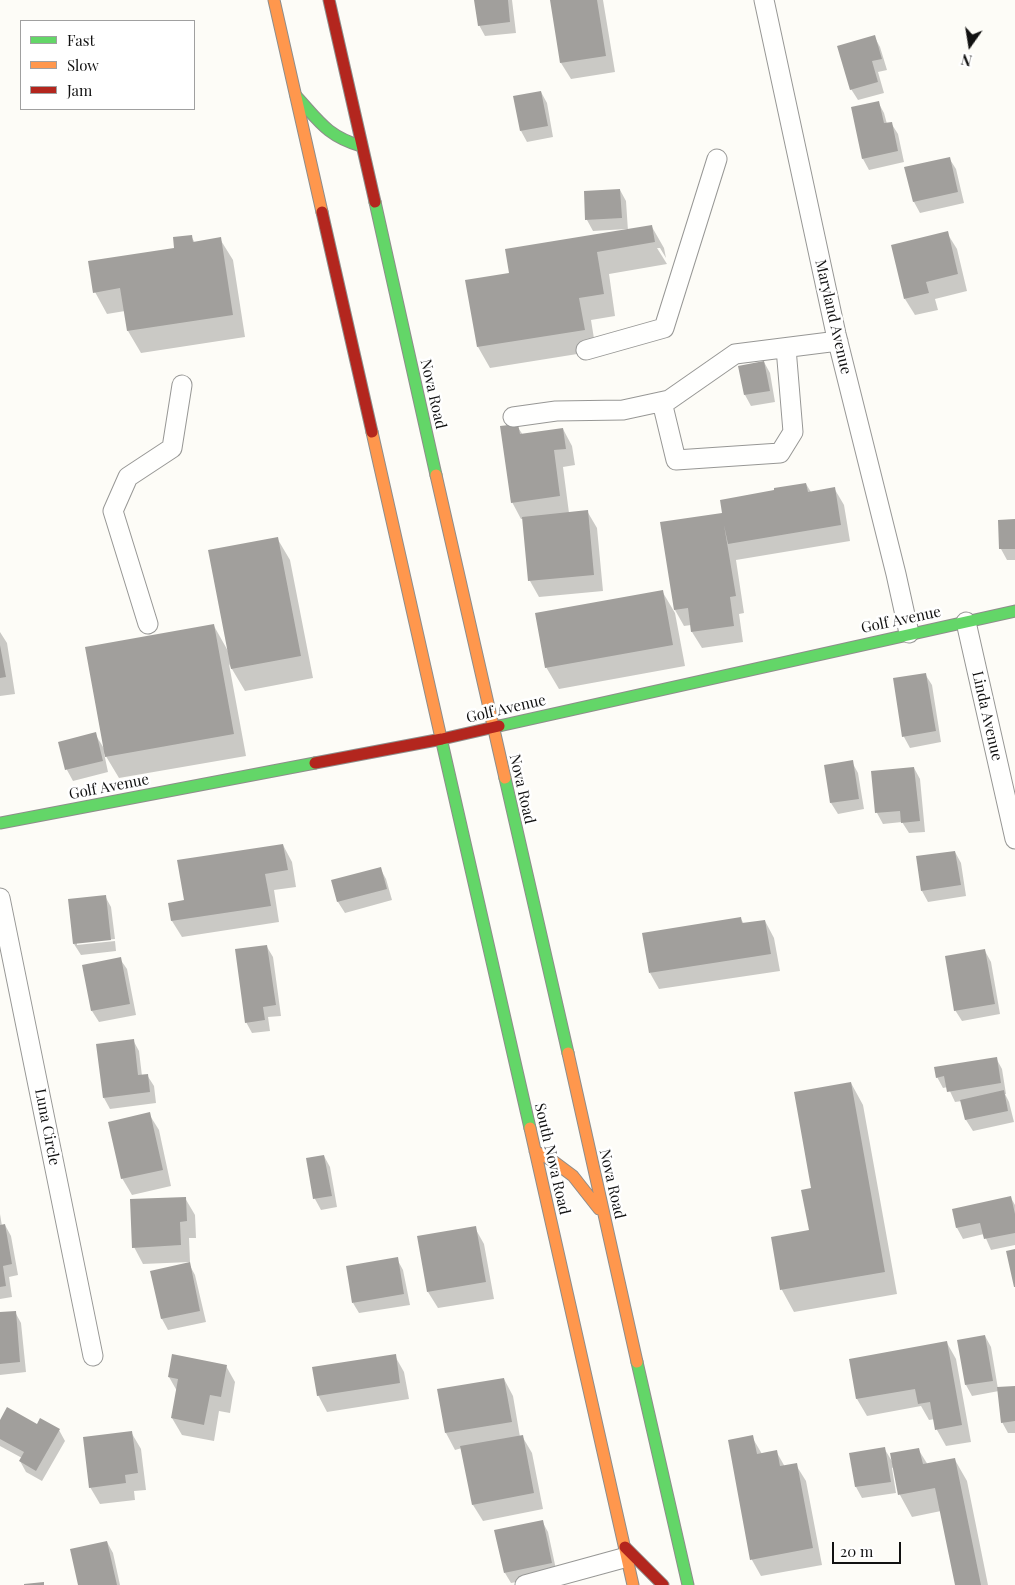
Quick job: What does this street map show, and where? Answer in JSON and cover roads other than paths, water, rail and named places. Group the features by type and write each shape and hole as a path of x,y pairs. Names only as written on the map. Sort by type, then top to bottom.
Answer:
{"main road":[{"path":"274,0 442,739"},
{"name":"Nova Road","path":"329,0 688,1585"},
{"path":"295,95 328,131 344,141 361,146"},
{"name":"Golf Avenue","path":"0,823 442,739 909,633 1015,611"},
{"name":"South Nova Road","path":"442,739 633,1585"},
{"path":"535,1151 554,1161 573,1176 603,1214"},
{"path":"626,1552 663,1585"}],"street":[{"name":"Maryland Avenue","path":"764,0 838,341 909,633"},
{"path":"586,350 664,328 717,159"},
{"path":"514,417 556,411 622,410 662,402 669,400 736,354 838,341"},
{"path":"662,402 676,460 780,453 793,432 786,348"},
{"path":"148,624 113,511 128,477 172,448 182,385"},
{"name":"Linda Avenue","path":"966,622 1015,839"},
{"name":"Luna Circle","path":"0,898 93,1356"},
{"path":"524,1585 626,1552"}]}
